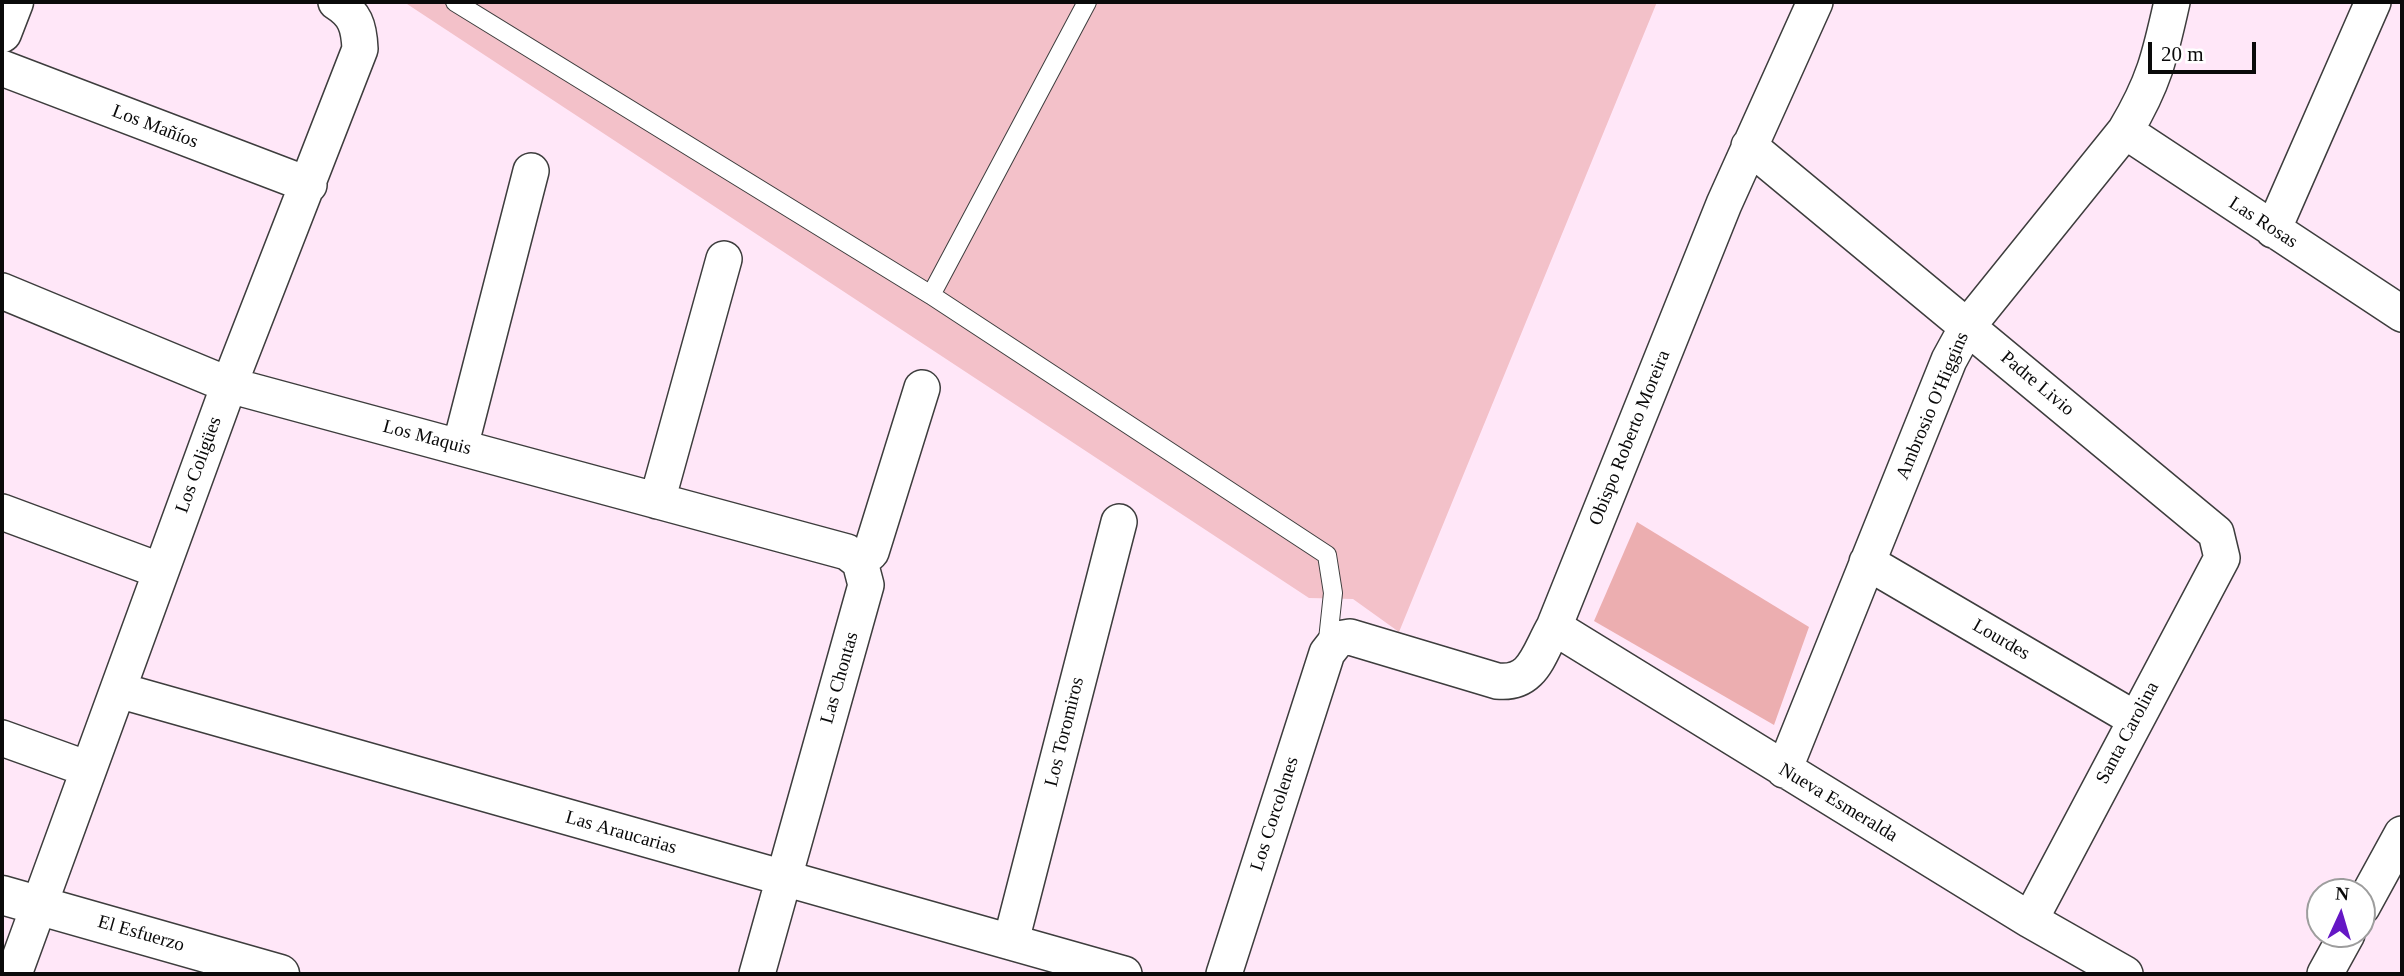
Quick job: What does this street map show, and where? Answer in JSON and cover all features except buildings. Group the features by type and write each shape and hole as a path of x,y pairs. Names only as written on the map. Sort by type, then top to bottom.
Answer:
{"street":[{"path":"2,33 14,2"},
{"name":"Los Coligües","path":"14,974 20,900 88,769 229,384 360,49 359,27 348,10 336,2"},
{"name":"Obispo Roberto Moreira","path":"1327,653 1338,639 1350,637 1497,681 1514,683 1527,675 1554,627 1749,146 1815,2"},
{"name":"Ambrosio O'Higgins","path":"1784,770 1949,360 1967,327 2125,131 2147,96 2157,71 2172,2"},
{"path":"2273,230 2373,2"},
{"name":"Los Mañíos","path":"2,68 309,185"},
{"name":"Las Rosas","path":"2125,131 2402,314"},
{"name":"Padre Livio","path":"1749,146 2216,533 2221,546"},
{"path":"460,447 531,170"},
{"path":"657,501 724,259"},
{"name":"Los Maquis","path":"2,291 229,384 846,552 860,562"},
{"path":"860,562 871,552 922,388"},
{"path":"2,512 161,571"},
{"name":"Los Toromiros","path":"1011,942 1119,522"},
{"name":"Santa Carolina","path":"2030,920 2222,558 2221,546"},
{"name":"Las Chontas","path":"757,974 866,585 860,562"},
{"name":"Lourdes","path":"1867,562 2135,719"},
{"name":"Nueva Esmeralda","path":"1554,627 2030,920 2125,974"},
{"name":"Los Corcolenes","path":"1224,974 1327,653"},
{"name":"Las Araucarias","path":"118,690 783,880 1124,974"},
{"path":"2,738 88,769"},
{"path":"2376,881 2402,834"},
{"name":"El Esfuerzo","path":"20,900 280,974"},
{"path":"2325,974 2339,948"}],"lane":[{"path":"455,2 931,295 1327,555 1333,593 1327,653"},
{"path":"931,295 1087,2"}],"shaded area":[{"path":"404,2 1657,2 1399,632 1353,599 1309,598"},
{"path":"1637,522 1809,627 1774,725 1594,621"}]}
